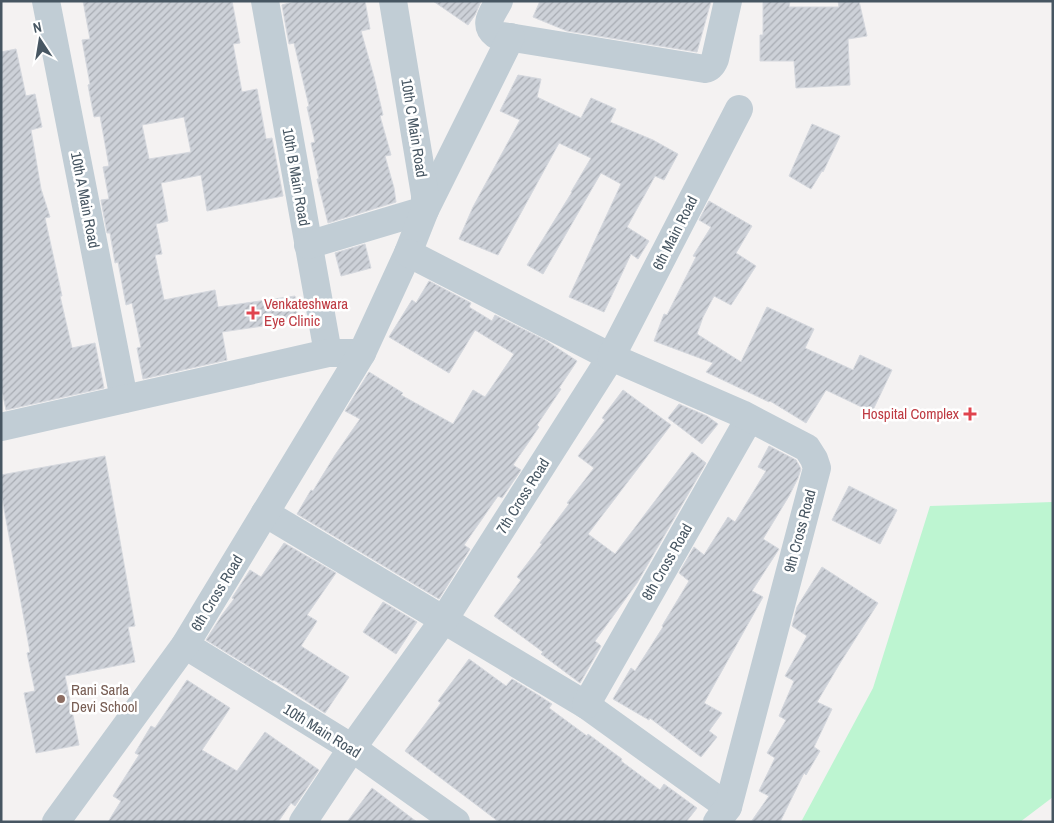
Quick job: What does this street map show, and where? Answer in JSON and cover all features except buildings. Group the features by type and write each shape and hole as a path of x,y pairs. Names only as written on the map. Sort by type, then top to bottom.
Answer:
{"street":[{"name":"10th A Main Road","path":"46,1 124,399"},
{"name":"10th B Main Road","path":"265,1 328,354"},
{"path":"395,13 413,1"},
{"path":"499,1 488,22 489,28 496,35 705,69 714,64 728,1"},
{"name":"10th C Main Road","path":"395,13 425,195 425,210 408,253"},
{"path":"308,245 425,210 511,37"},
{"name":"6th Main Road","path":"611,358 739,109"},
{"path":"408,253 611,358"},
{"name":"6th Cross Road","path":"56,822 185,645 362,353 408,253"},
{"path":"1,427 328,354 362,353"},
{"name":"9th Cross Road","path":"611,358 742,414 807,448 817,468 723,814"},
{"name":"7th Cross Road","path":"302,822 352,748 443,621 611,358"},
{"name":"8th Cross Road","path":"586,706 749,419"},
{"path":"265,513 586,706 723,814"},
{"name":"10th Main Road","path":"185,645 352,748 456,822"}],"green space":[{"path":"1053,502 1053,797 1020,822 801,822 873,688 930,506"}],"place":[{"name":"Venkateshwara Eye Clinic","path":"253,313"},
{"name":"Hospital Complex","path":"970,414"},
{"name":"Rani Sarla Devi School","path":"61,699"}]}
